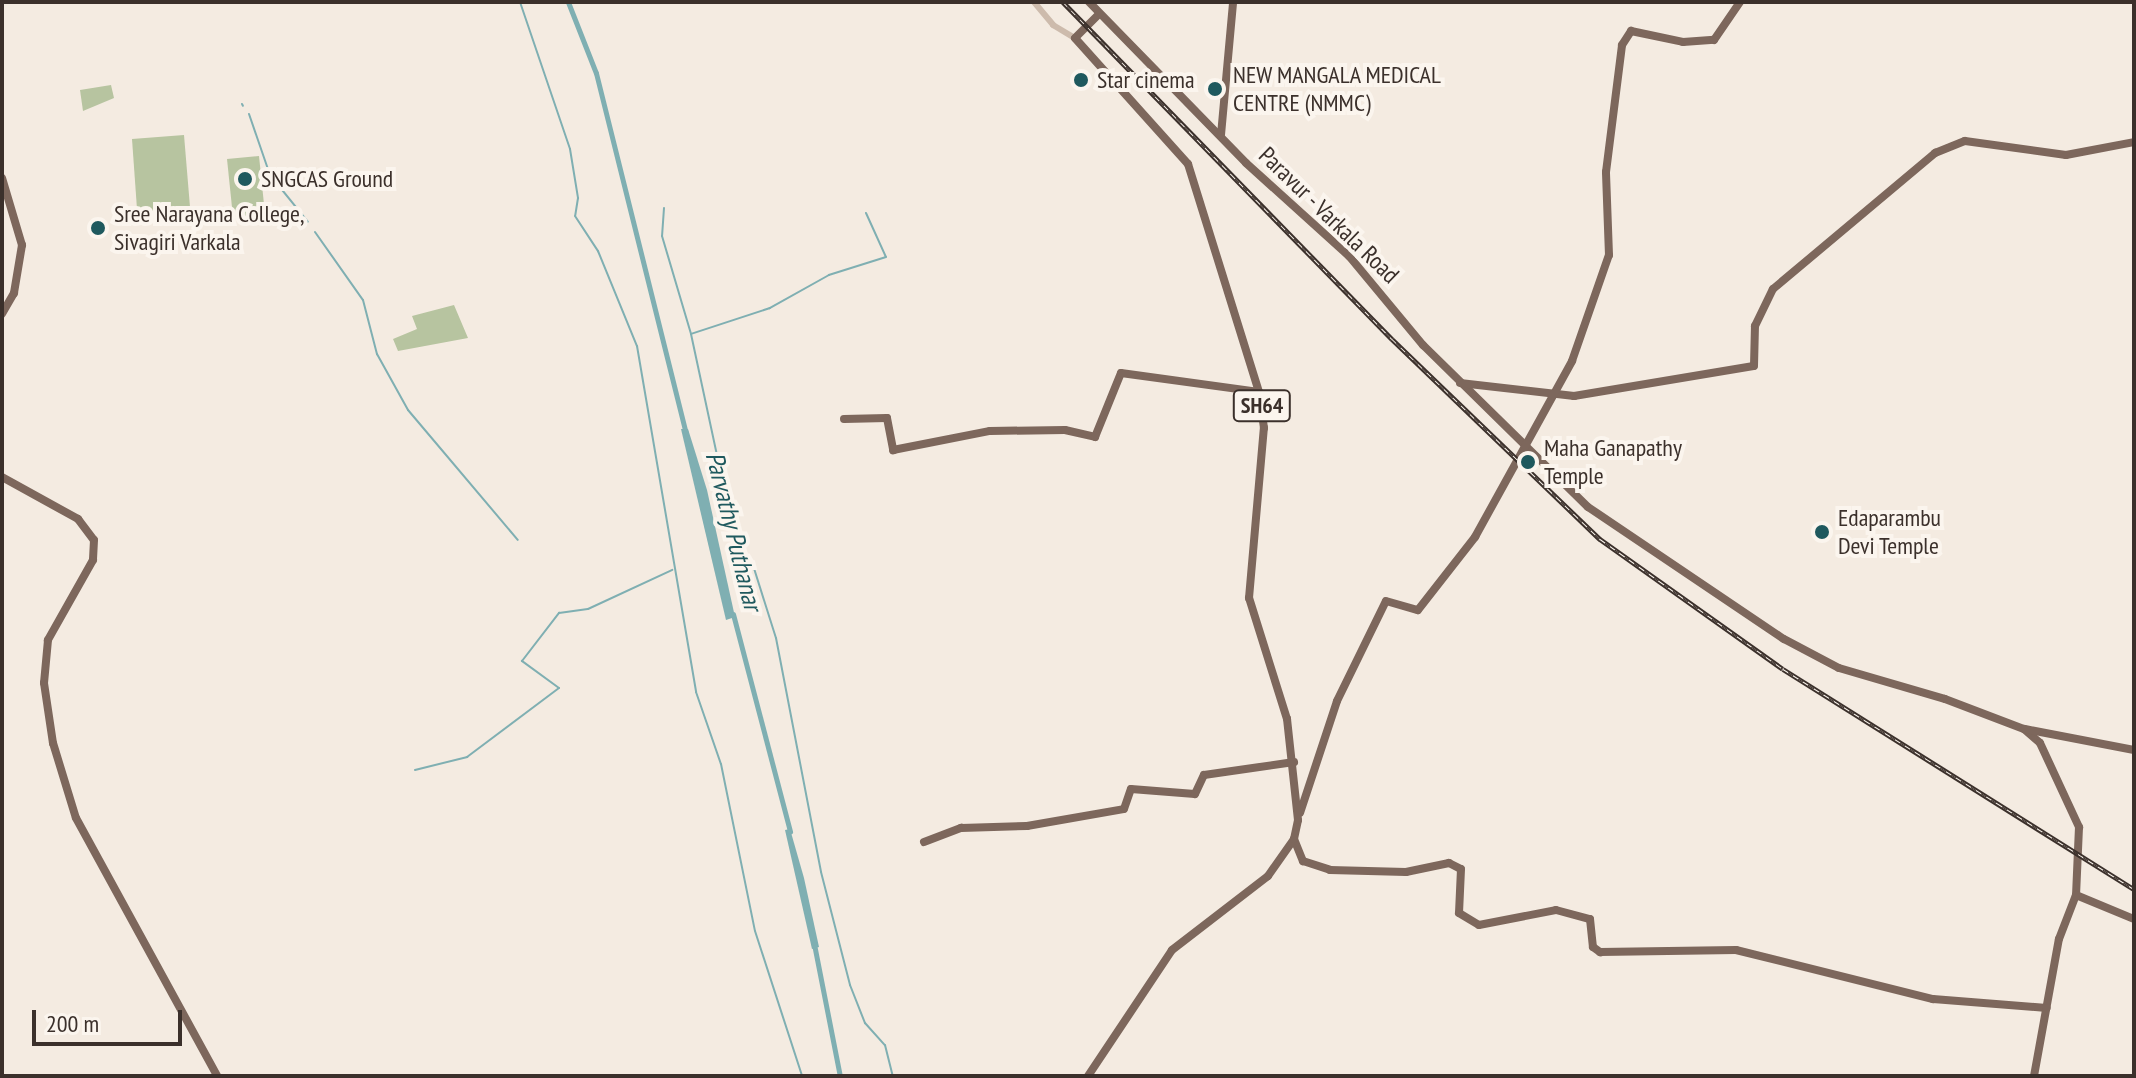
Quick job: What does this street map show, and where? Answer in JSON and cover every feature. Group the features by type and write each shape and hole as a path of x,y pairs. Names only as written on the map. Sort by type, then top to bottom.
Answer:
{"main road":[{"name":"Paravur - Varkala Road","path":"1089,2 1221,135 1375,282 1460,383 1525,450 1588,507 1784,639 1868,679 2024,729 2134,750"},
{"path":"1221,135 1233,2"},
{"path":"1298,820 1337,701 1386,601 1418,610 1475,537 1556,396 1609,255 1606,172 1622,45 1631,31 1683,42 1714,40 1740,2"},
{"path":"1075,38 1099,14"},
{"name":"SH64","path":"1075,38 1188,164 1259,392 1264,428 1249,598 1294,762 1298,820 1294,839 1268,876 1172,950 1088,1076"},
{"path":"1460,383 1556,396 1755,366 1755,328 1773,289 1951,146 1972,141 2066,155 2134,142"},
{"path":"2,178 22,245 14,293 2,314"},
{"path":"844,419 887,418 893,450 990,431 1065,430 1095,437 1121,373 1259,392"},
{"path":"2,477 78,519 94,540 93,560 48,640 44,683 53,743 76,818 217,1076"},
{"path":"2024,729 2040,743 2079,827 2076,895 2059,939 2034,1076"},
{"path":"924,842 961,828 1027,826 1124,809 1131,789 1195,794 1204,775 1294,762"},
{"path":"1294,839 1303,861 1330,870 1406,872 1449,863 1461,869 1459,913 1479,925 1556,910 1590,919 1597,951 1661,947 1736,950 1933,999 2047,1008"},
{"path":"2076,895 2134,919"}],"street":[{"path":"1034,2 1053,25 1075,38"}],"green space":[{"path":"111,85 114,98 83,111 80,90"},
{"path":"184,135 191,219 138,223 132,139"},
{"name":"SNGCAS Ground","path":"259,156 265,214 233,217 227,159"},
{"path":"454,305 468,338 398,351 393,339 417,329 412,316"}],"water":[{"path":"681,429 688,429 707,490 735,617 726,620"},
{"path":"790,829 819,947 812,949 785,830"}],"waterway":[{"path":"520,2 570,149 578,198 575,216 598,251 637,346 696,692 721,764 755,931 802,1076"},
{"name":"Parvathy Puthanar","path":"568,2 596,73 686,434"},
{"path":"249,114 270,175 308,222"},
{"path":"664,208 662,236 691,334"},
{"path":"866,213 886,257 829,275 770,308 691,334 735,539 752,562 776,638 821,872 850,985 865,1023 885,1045 893,1076"},
{"path":"315,232 363,300 377,354 408,410 518,540"},
{"path":"415,770 467,757 559,688 522,661 559,613 588,609 672,570"},
{"name":"Parvathy Puthanar","path":"733,614 790,832"},
{"name":"Parvathy Puthanar","path":"814,944 840,1076"}],"railway":[{"path":"1063,2 1392,339 1600,539 1783,669 2134,889"}],"place":[{"name":"Star cinema","path":"1081,80"},
{"name":"NEW MANGALA MEDICAL CENTRE (NMMC)","path":"1215,89"},
{"name":"SNGCAS Ground","path":"245,179"},
{"name":"Sree Narayana College, Sivagiri Varkala","path":"98,228"},
{"name":"Maha Ganapathy Temple","path":"1528,462"},
{"name":"Edaparambu Devi Temple","path":"1822,532"}]}
